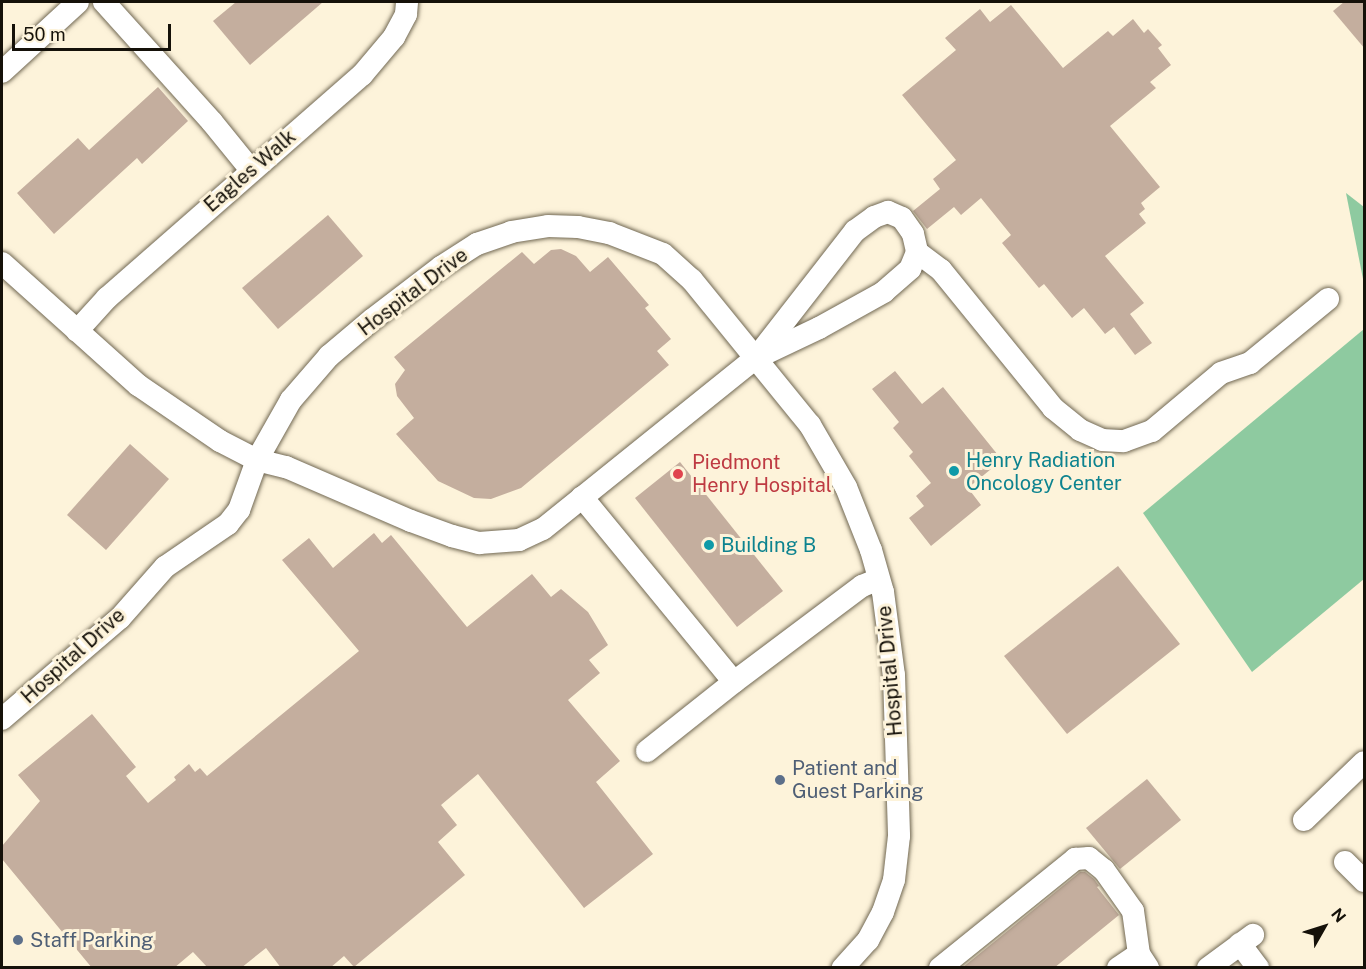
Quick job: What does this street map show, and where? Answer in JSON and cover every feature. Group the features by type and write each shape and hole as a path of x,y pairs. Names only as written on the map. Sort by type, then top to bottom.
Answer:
{"street":[{"path":"2,72 78,2"},
{"path":"104,2 212,122 250,170"},
{"name":"Eagles Walk","path":"77,331 107,298 381,56 403,21 408,2"},
{"path":"756,358 855,231 874,217 888,212 902,218 912,234 917,252 941,270 1053,408 1080,430 1102,440 1124,441 1152,431 1221,373 1250,363 1328,299"},
{"name":"Hospital Drive","path":"2,719 120,618 165,567 228,524 239,510 257,460 291,400 329,356 441,267 477,244 511,232 548,226 578,227 609,232 663,254 692,280 810,425 829,456 860,518 879,579 894,675 899,836 894,880 883,912 868,940 843,968"},
{"path":"2,263 138,385 171,410 257,460 286,467 426,527 479,543 519,540 543,529 756,358 819,328 884,292 910,269 917,252"},
{"path":"582,497 734,682"},
{"path":"647,752 734,682 862,586 879,579"},
{"path":"1304,820 1365,762"},
{"path":"940,968 1075,859 1089,858 1104,870 1133,911 1143,961 1118,968"},
{"path":"1345,862 1365,881"},
{"path":"1208,968 1246,940 1258,968"}],"green space":[{"path":"1346,193 1364,207 1364,284"},
{"path":"1364,329 1364,579 1252,672 1143,513"}],"building":[{"path":"236,2 323,2 250,65 213,21"},
{"path":"1344,2 1365,2 1365,49 1333,11"},
{"path":"1011,5 1063,68 1108,31 1113,36 1133,19 1144,33 1148,29 1162,45 1158,48 1171,65 1150,82 1156,88 1110,126 1160,187 1141,203 1145,209 1139,214 1146,223 1105,256 1144,303 1130,314 1152,343 1135,355 1114,327 1105,334 1084,308 1072,318 1044,284 1039,288 1002,243 1011,235 981,198 961,215 954,207 927,229 913,211 940,189 933,179 956,160 902,95 956,50 945,38 980,9 990,22"},
{"path":"158,87 188,121 142,164 137,158 54,234 17,193 78,138 89,150"},
{"path":"328,215 363,256 278,329 242,288"},
{"path":"561,249 576,256 590,272 608,257 649,305 645,308 671,339 657,351 669,365 521,488 491,499 474,498 438,481 396,434 414,418 397,396 395,384 405,370 394,357 522,252 534,264 551,250"},
{"name":"Henry Radiation Oncology Center","path":"895,371 922,404 943,387 1002,460 968,488 981,505 931,546 909,518 924,506 916,496 931,483 909,456 913,452 893,428 899,422 872,389"},
{"path":"130,444 169,479 106,550 67,515"},
{"name":"Building B","path":"680,462 783,591 737,627 635,498"},
{"path":"374,533 382,543 391,535 467,627 532,574 551,597 561,589 588,612 608,645 589,660 600,673 568,700 620,761 596,782 653,854 584,908 478,774 441,805 457,825 438,842 465,875 354,967 344,956 330,968 281,968 266,948 241,968 208,968 193,952 174,968 92,968 2,859 2,846 40,801 18,775 92,714 136,767 126,776 148,803 176,780 174,777 189,764 195,772 200,768 207,776 359,651 282,560 309,538 333,568"},
{"path":"1118,566 1180,644 1067,734 1004,656"},
{"path":"1147,779 1181,820 1120,869 1086,828"},
{"path":"1080,872 1085,872 1094,879 1099,886 1097,887 1119,915 1054,968 962,968"}],"place":[{"name":"Henry Radiation Oncology Center","path":"954,471"},
{"name":"Piedmont Henry Hospital","path":"678,474"},
{"name":"Building B","path":"709,545"},
{"name":"Patient and Guest Parking","path":"780,780"},
{"name":"Staff Parking","path":"18,940"}]}
